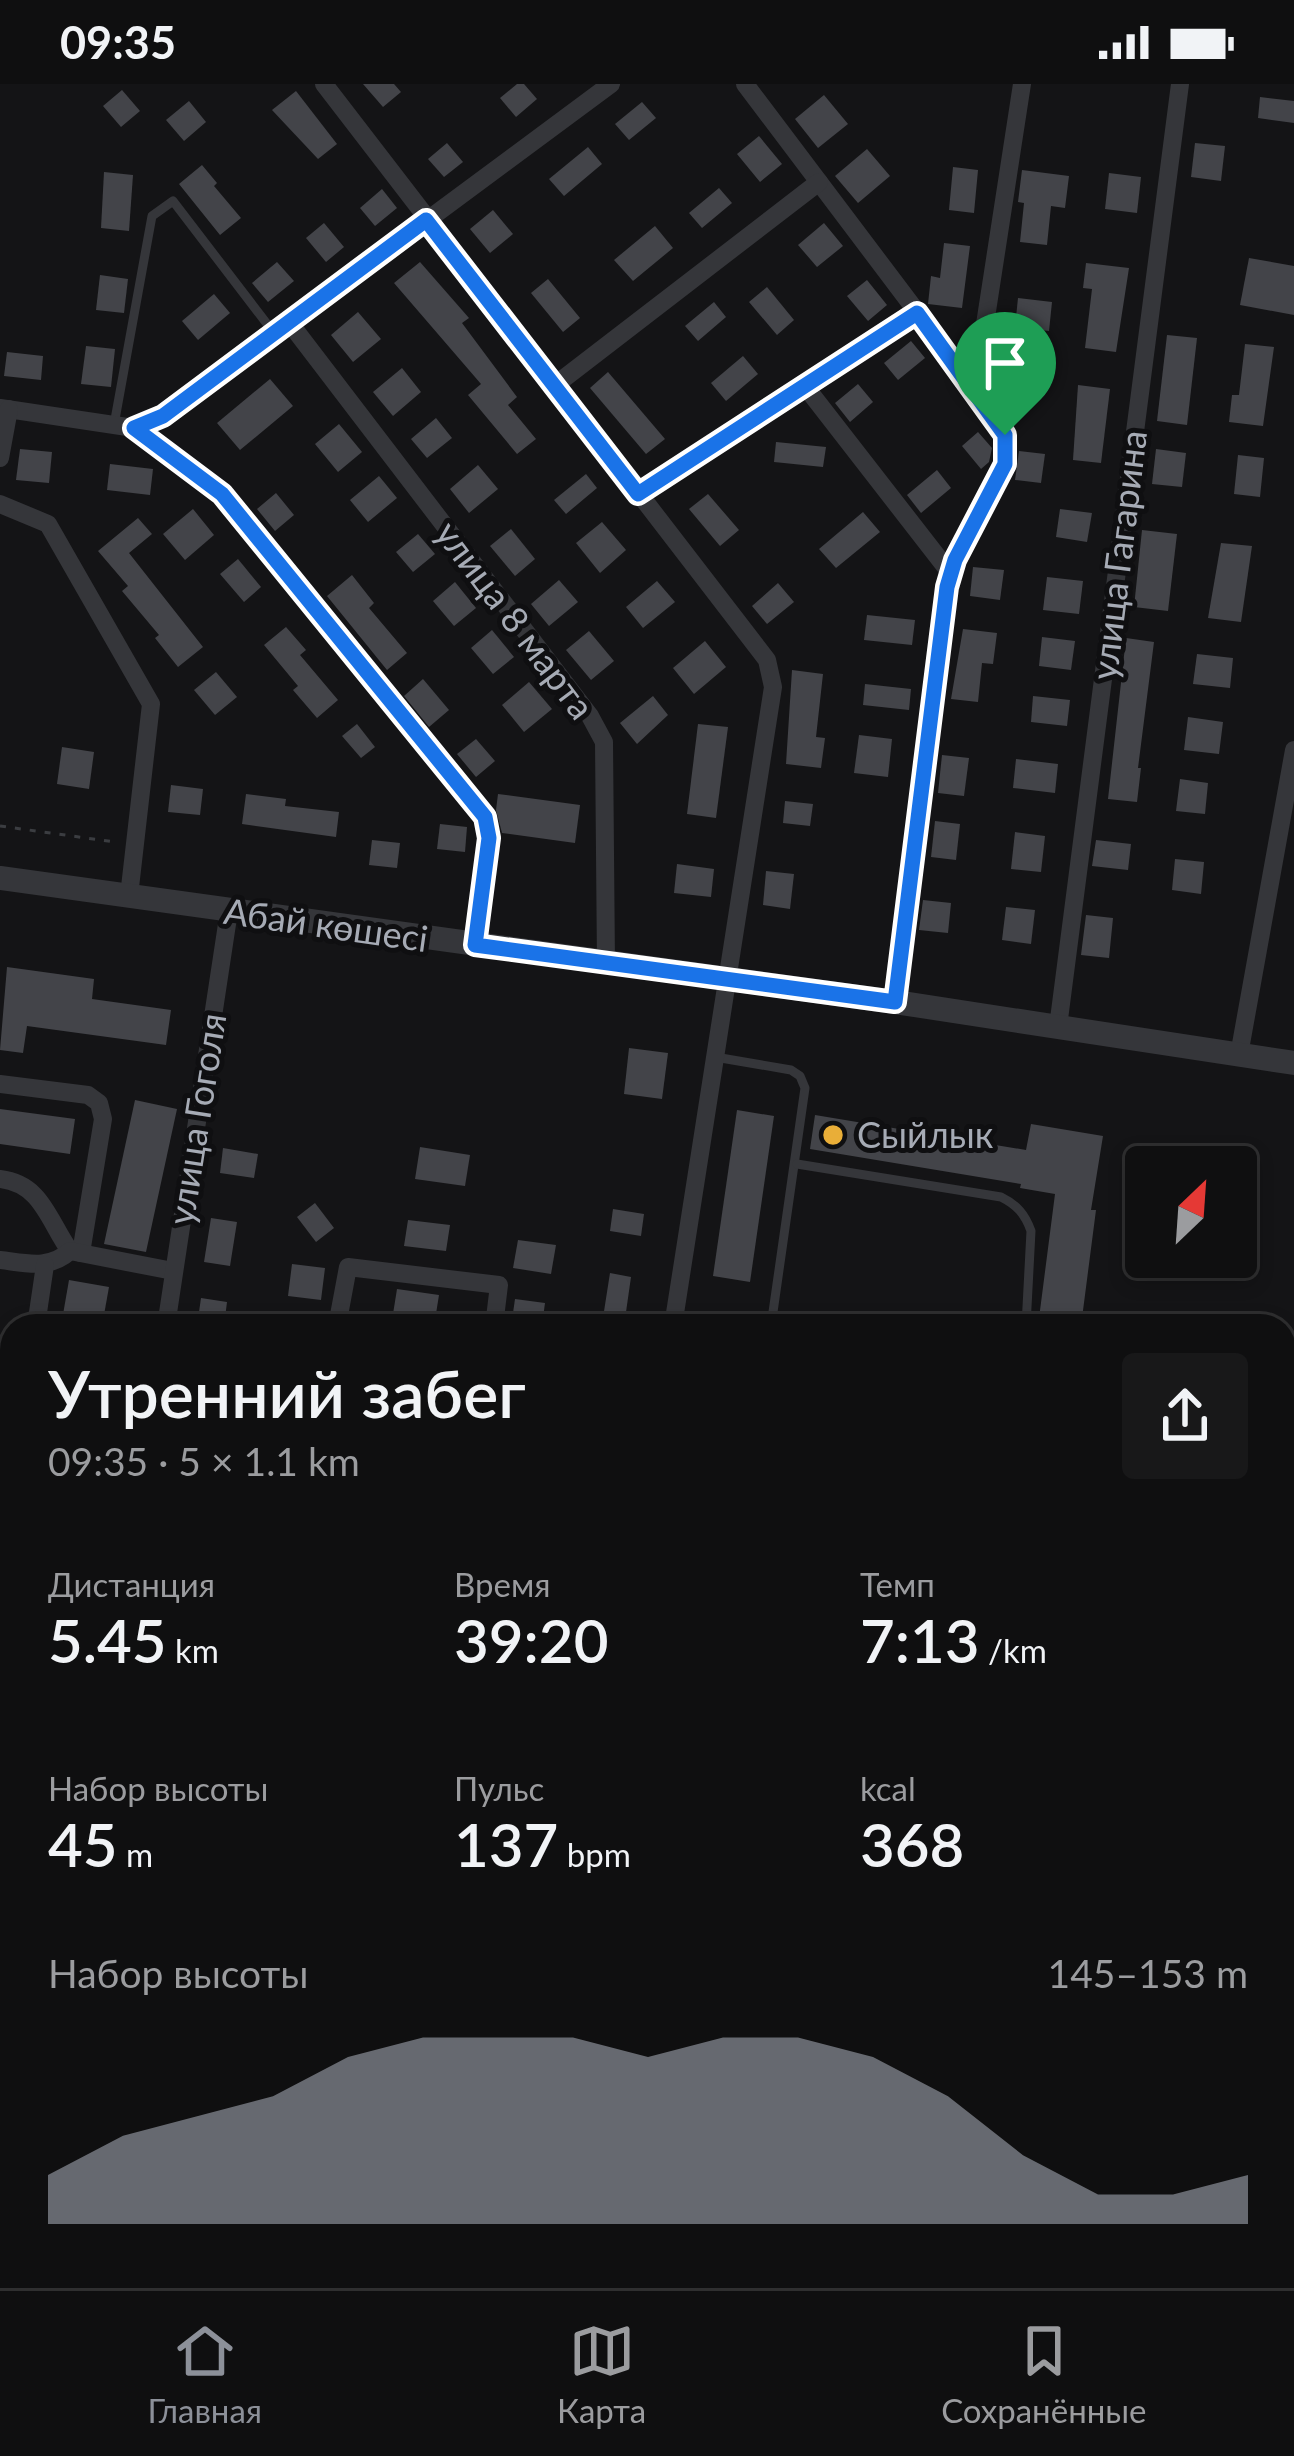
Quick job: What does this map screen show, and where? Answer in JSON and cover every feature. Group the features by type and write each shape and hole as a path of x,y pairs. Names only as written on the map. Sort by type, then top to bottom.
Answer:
{"street":[{"path":"324,84 766,660 773,686 675,1314"},
{"path":"0,458 5,409 124,427 163,416 426,220 585,92 610,84"},
{"path":"745,84 1005,435 1005,464 951,574 895,1002"},
{"path":"974,389 1022,84"},
{"name":"улица Гагарина","path":"1058,1027 1180,84"},
{"path":"554,386 819,182"},
{"path":"638,494 917,313"},
{"name":"улица 8 марта","path":"281,328 590,716 604,742 606,964"},
{"path":"805,386 951,574"},
{"path":"124,427 222,494 485,817 489,838 475,945"},
{"path":"0,504 47,524 152,704 129,896"},
{"path":"1239,1054 1294,750"},
{"name":"Абай көшесі","path":"0,878 895,1002 1294,1063"},
{"name":"улица Гоголя","path":"168,1314 230,911"},
{"path":"0,1084 88,1095 99,1103 103,1119 75,1252"},
{"path":"0,1179 20,1181 33,1192 75,1252"},
{"path":"0,1260 45,1265 75,1252 173,1271"},
{"path":"37,1314 45,1265"},
{"path":"339,1314 348,1267 499,1285 495,1314"}],"lane":[{"path":"124,427 152,216 173,201 281,328"},
{"path":"716,1057 791,1070 805,1088 773,1314"},
{"path":"797,1164 1001,1197 1014,1203 1026,1216 1033,1245 1027,1314"}],"path":[{"path":"0,826 135,845"}],"building":[{"path":"363,84 394,84 401,92 383,107"},
{"path":"524,84 537,99 516,117 500,98"},
{"path":"122,90 140,111 121,127 103,106"},
{"path":"296,91 337,144 318,159 272,110"},
{"path":"824,95 848,124 818,148 795,119"},
{"path":"1260,97 1294,101 1294,123 1258,118"},
{"path":"189,101 206,122 184,141 166,120"},
{"path":"642,102 656,118 629,140 615,124"},
{"path":"759,136 782,164 760,182 737,154"},
{"path":"447,143 463,162 444,177 428,159"},
{"path":"1195,143 1225,146 1221,181 1191,177"},
{"path":"588,147 602,164 564,196 549,179"},
{"path":"867,149 890,176 858,203 835,176"},
{"path":"202,165 241,218 220,235 179,184"},
{"path":"953,167 978,170 974,213 949,210"},
{"path":"1022,170 1069,176 1065,208 1051,206 1047,245 1020,242"},
{"path":"104,172 133,175 129,231 101,228"},
{"path":"1109,173 1141,177 1137,213 1105,209"},
{"path":"719,188 732,203 702,228 689,213"},
{"path":"382,189 397,208 375,226 360,208"},
{"path":"493,210 513,234 490,253 470,229"},
{"path":"324,223 344,247 326,262 306,238"},
{"path":"824,223 843,246 817,267 798,245"},
{"path":"655,226 673,248 633,281 614,260"},
{"path":"944,243 970,246 962,308 928,304 931,276 940,278"},
{"path":"1249,258 1294,266 1294,315 1240,305"},
{"path":"277,262 294,281 268,302 252,283"},
{"path":"420,262 469,318 462,323 517,397 508,405 536,439 517,454 468,395 481,384 394,283"},
{"path":"1086,263 1129,268 1116,352 1085,348 1092,289 1083,288"},
{"path":"100,275 128,279 124,313 96,310"},
{"path":"548,279 580,318 563,332 531,293"},
{"path":"867,280 887,305 868,321 847,296"},
{"path":"767,287 794,320 777,335 749,302"},
{"path":"214,294 230,313 198,340 182,321"},
{"path":"1018,298 1052,302 1049,331 1015,327"},
{"path":"714,302 726,317 698,341 685,326"},
{"path":"358,312 381,339 353,362 331,335"},
{"path":"1167,335 1197,338 1187,425 1157,421"},
{"path":"911,341 925,358 898,380 884,363"},
{"path":"1245,344 1274,347 1263,426 1229,422 1232,395 1239,395"},
{"path":"86,346 115,349 111,387 81,384"},
{"path":"7,352 43,356 41,380 4,376"},
{"path":"743,356 758,374 726,401 711,383"},
{"path":"1005,364 1047,369 1044,395 1002,390"},
{"path":"402,368 421,392 393,416 373,392"},
{"path":"608,372 665,439 646,454 590,388"},
{"path":"270,379 293,406 240,450 217,423"},
{"path":"858,384 873,402 850,422 835,403"},
{"path":"1078,385 1110,389 1101,463 1073,460"},
{"path":"436,418 452,438 427,458 411,439"},
{"path":"339,424 362,452 338,472 315,444"},
{"path":"978,432 992,448 989,462 981,469 962,446"},
{"path":"776,442 826,447 823,467 774,462"},
{"path":"20,449 52,452 49,483 16,480"},
{"path":"1156,449 1186,453 1182,487 1152,484"},
{"path":"1019,451 1045,454 1041,483 1015,480"},
{"path":"1238,455 1264,458 1260,497 1234,494"},
{"path":"110,464 153,469 150,495 107,490"},
{"path":"478,465 498,489 469,513 450,489"},
{"path":"937,470 951,488 921,513 907,495"},
{"path":"586,474 597,488 566,514 554,500"},
{"path":"379,476 397,498 368,522 350,500"},
{"path":"276,493 294,515 275,531 257,509"},
{"path":"708,494 739,530 720,546 689,509"},
{"path":"193,509 214,535 185,560 163,534"},
{"path":"1060,509 1092,513 1087,542 1056,537"},
{"path":"863,512 880,532 836,568 819,549"},
{"path":"138,518 152,534 129,553 203,647 178,667 155,638 159,635 122,591 128,586 98,551"},
{"path":"602,522 626,550 600,573 576,543"},
{"path":"511,529 535,559 515,576 490,546"},
{"path":"1142,530 1177,534 1168,611 1134,607"},
{"path":"418,534 435,554 413,572 396,552"},
{"path":"1221,543 1252,546 1241,622 1208,618"},
{"path":"238,559 261,587 244,602 220,574"},
{"path":"973,567 1004,570 1000,600 970,596"},
{"path":"352,575 374,603 369,608 407,653 387,670 327,596"},
{"path":"1047,577 1083,581 1079,614 1043,610"},
{"path":"559,580 578,602 549,626 531,604"},
{"path":"657,581 675,602 643,628 626,607"},
{"path":"455,582 476,608 454,626 433,601"},
{"path":"778,583 794,602 767,624 752,606"},
{"path":"867,615 915,620 912,645 864,640"},
{"path":"286,627 306,650 300,655 338,700 317,718 264,645"},
{"path":"963,629 997,633 993,664 982,663 978,702 951,699"},
{"path":"492,630 514,657 493,674 471,648"},
{"path":"589,631 614,661 591,680 566,650"},
{"path":"1042,637 1075,641 1071,670 1039,666"},
{"path":"1126,638 1154,642 1137,802 1108,799"},
{"path":"705,641 726,667 694,694 673,668"},
{"path":"1197,654 1233,658 1230,688 1193,684"},
{"path":"792,670 823,674 816,737 825,738 821,768 786,764"},
{"path":"216,672 237,697 215,715 194,690"},
{"path":"423,679 449,710 429,727 404,696"},
{"path":"529,682 552,709 524,732 502,705"},
{"path":"865,684 911,689 909,710 863,705"},
{"path":"653,696 668,715 637,744 620,723"},
{"path":"1033,696 1070,700 1067,726 1031,722"},
{"path":"1188,717 1223,722 1219,754 1184,750"},
{"path":"357,724 375,747 361,758 342,736"},
{"path":"698,724 728,727 716,818 687,814"},
{"path":"859,735 892,739 888,777 854,773"},
{"path":"476,739 495,761 476,777 457,754"},
{"path":"62,747 94,752 89,789 57,784"},
{"path":"942,755 969,758 964,796 938,793"},
{"path":"1016,759 1058,764 1055,793 1013,788"},
{"path":"1180,779 1208,783 1205,814 1176,811"},
{"path":"171,785 203,789 200,815 168,812"},
{"path":"246,794 286,799 285,806 339,812 336,837 242,824"},
{"path":"498,794 580,805 575,843 502,833 496,810"},
{"path":"785,801 813,804 810,826 783,823"},
{"path":"935,821 960,824 956,860 931,857"},
{"path":"440,824 467,827 465,852 437,849"},
{"path":"1015,832 1045,836 1041,872 1011,869"},
{"path":"372,840 400,843 397,868 369,865"},
{"path":"1096,840 1131,844 1128,870 1092,866"},
{"path":"1175,859 1204,862 1201,894 1172,890"},
{"path":"677,864 714,869 711,897 674,893"},
{"path":"766,871 794,874 790,909 763,905"},
{"path":"923,900 951,903 948,933 919,930"},
{"path":"1006,907 1035,910 1031,944 1002,940"},
{"path":"1086,915 1113,918 1109,958 1081,955"},
{"path":"7,967 94,979 92,999 171,1010 166,1045 27,1026 23,1053 0,1050"},
{"path":"629,1048 668,1053 662,1099 624,1094"},
{"path":"135,1100 177,1109 146,1252 104,1244"},
{"path":"0,1109 75,1119 70,1154 0,1144"},
{"path":"737,1110 774,1116 750,1282 713,1276"},
{"path":"815,1115 1026,1150 1031,1124 1103,1136 1083,1314 1040,1314 1055,1194 1020,1188 1021,1184 810,1149"},
{"path":"420,1147 470,1155 465,1186 415,1179"},
{"path":"223,1148 258,1154 254,1178 220,1173"},
{"path":"315,1203 334,1228 316,1242 297,1217"},
{"path":"613,1209 644,1214 641,1236 610,1231"},
{"path":"211,1218 237,1222 230,1266 204,1262"},
{"path":"408,1220 450,1225 446,1251 404,1246"},
{"path":"518,1240 556,1245 551,1274 513,1268"},
{"path":"292,1264 325,1268 321,1300 288,1296"},
{"path":"610,1273 631,1277 626,1314 604,1314"},
{"path":"69,1280 109,1287 104,1314 63,1314"},
{"path":"397,1289 439,1295 436,1314 393,1314"},
{"path":"201,1298 227,1302 226,1314 199,1314"},
{"path":"515,1299 545,1303 544,1314 513,1314"}],"place":[{"name":"Сыйлык","path":"833,1135"}],"route":[{"path":"426,220 638,494 917,313 1005,435 1005,464 955,560 947,587 895,1002 475,945 489,838 485,817 222,494 134,428 163,416 426,220"}]}
